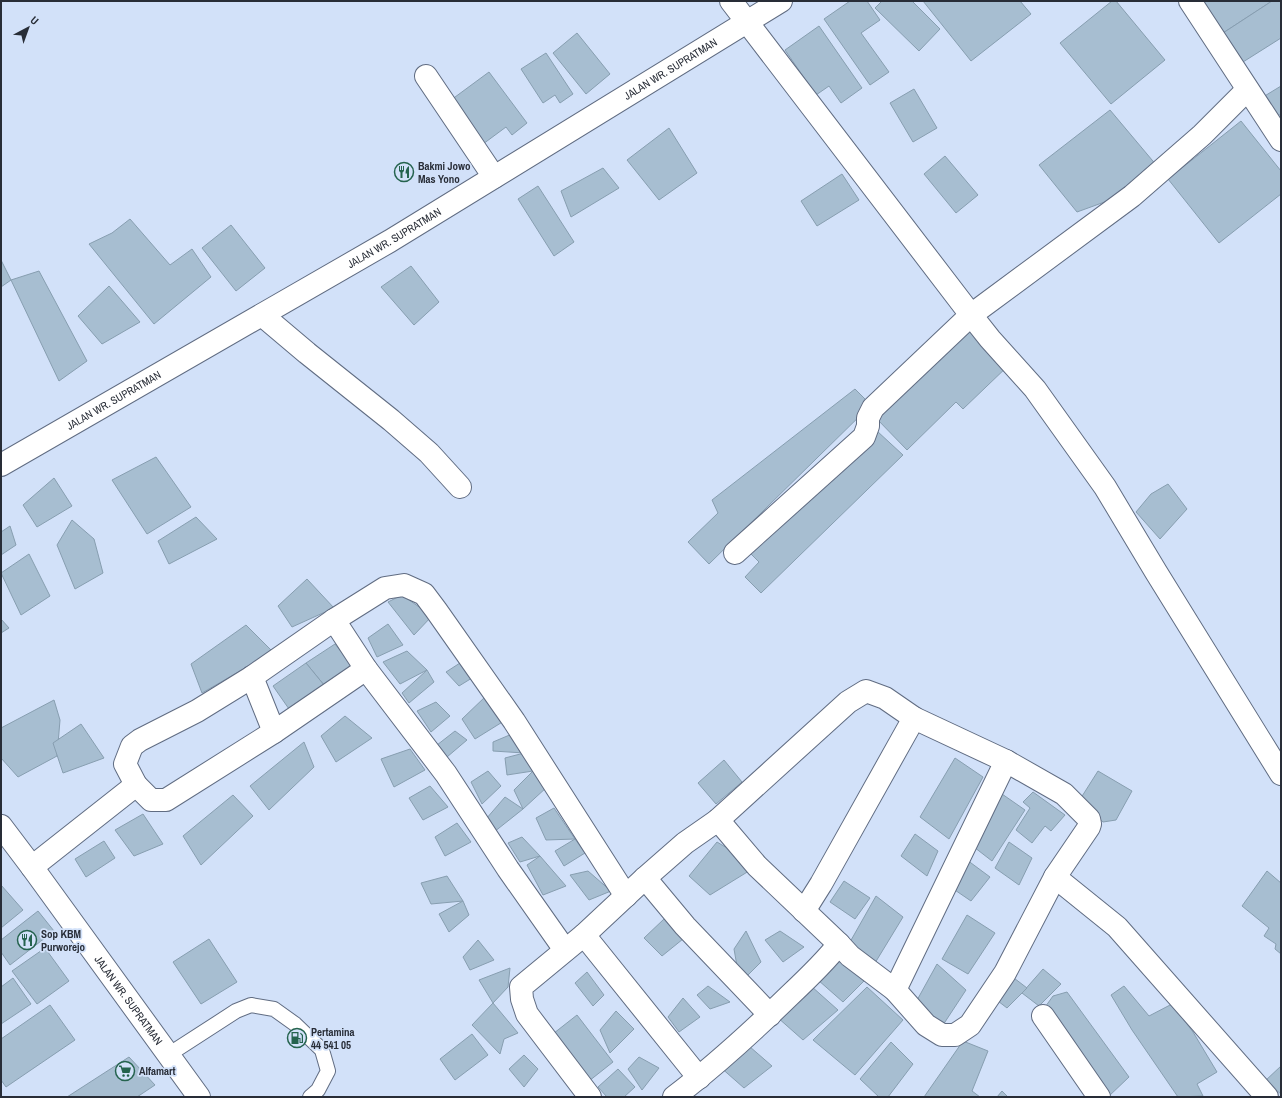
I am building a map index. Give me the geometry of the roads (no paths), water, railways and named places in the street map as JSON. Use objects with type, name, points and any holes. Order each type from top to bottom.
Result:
[{"type":"street","points":[[731,1],[971,315],[990,339],[1036,389],[1105,487],[1163,585],[1281,774]]},
{"type":"street","name":"JALAN WR. SUPRATMAN","points":[[1,466],[390,241],[781,1]]},
{"type":"street","points":[[1190,1],[1281,140]]},
{"type":"street","points":[[426,76],[494,177]]},
{"type":"street","points":[[735,553],[864,438],[868,426],[868,418],[873,408],[971,315],[1132,196],[1202,135],[1247,90]]},
{"type":"street","points":[[262,315],[413,439],[429,453],[460,487]]},
{"type":"street","points":[[366,669],[274,732],[166,800],[151,800],[136,785],[125,764],[132,746],[140,740],[197,710],[252,677],[334,620],[385,588],[404,585],[424,594],[436,610],[514,721],[626,896]]},
{"type":"street","points":[[334,620],[366,669],[446,774],[508,870],[565,950]]},
{"type":"street","points":[[252,677],[274,732]]},
{"type":"street","points":[[590,1097],[527,1014],[522,999],[522,987],[584,935],[685,843],[718,820],[848,702],[866,691],[885,698],[914,718],[1006,761],[1064,794],[1089,819],[1089,827],[1055,877],[1004,973],[970,1026],[955,1035],[942,1035],[926,1025],[895,990],[850,956],[757,866],[718,820]]},
{"type":"street","points":[[804,911],[821,884],[914,718]]},
{"type":"street","points":[[895,990],[1006,761]]},
{"type":"street","points":[[32,867],[136,785]]},
{"type":"street","name":"JALAN WR. SUPRATMAN","points":[[1,826],[199,1097]]},
{"type":"street","points":[[1055,877],[1117,927],[1267,1097]]},
{"type":"street","points":[[645,878],[685,926],[770,1015]]},
{"type":"street","points":[[584,935],[699,1078]]},
{"type":"street","points":[[674,1097],[699,1078],[770,1015],[828,958],[839,944]]},
{"type":"street","points":[[1043,1016],[1099,1097]]},
{"type":"lane","points":[[168,1055],[236,1011],[251,1005],[274,1009],[295,1024],[322,1050],[328,1072],[318,1090],[310,1097]]},
{"type":"place","name":"Bakmi Jowo Mas Yono","points":[[404,172]]},
{"type":"place","name":"Sop KBM Purworejo","points":[[27,940]]},
{"type":"place","name":"Pertamina 44 541 05","points":[[297,1038]]},
{"type":"place","name":"Alfamart","points":[[125,1071]]}]
